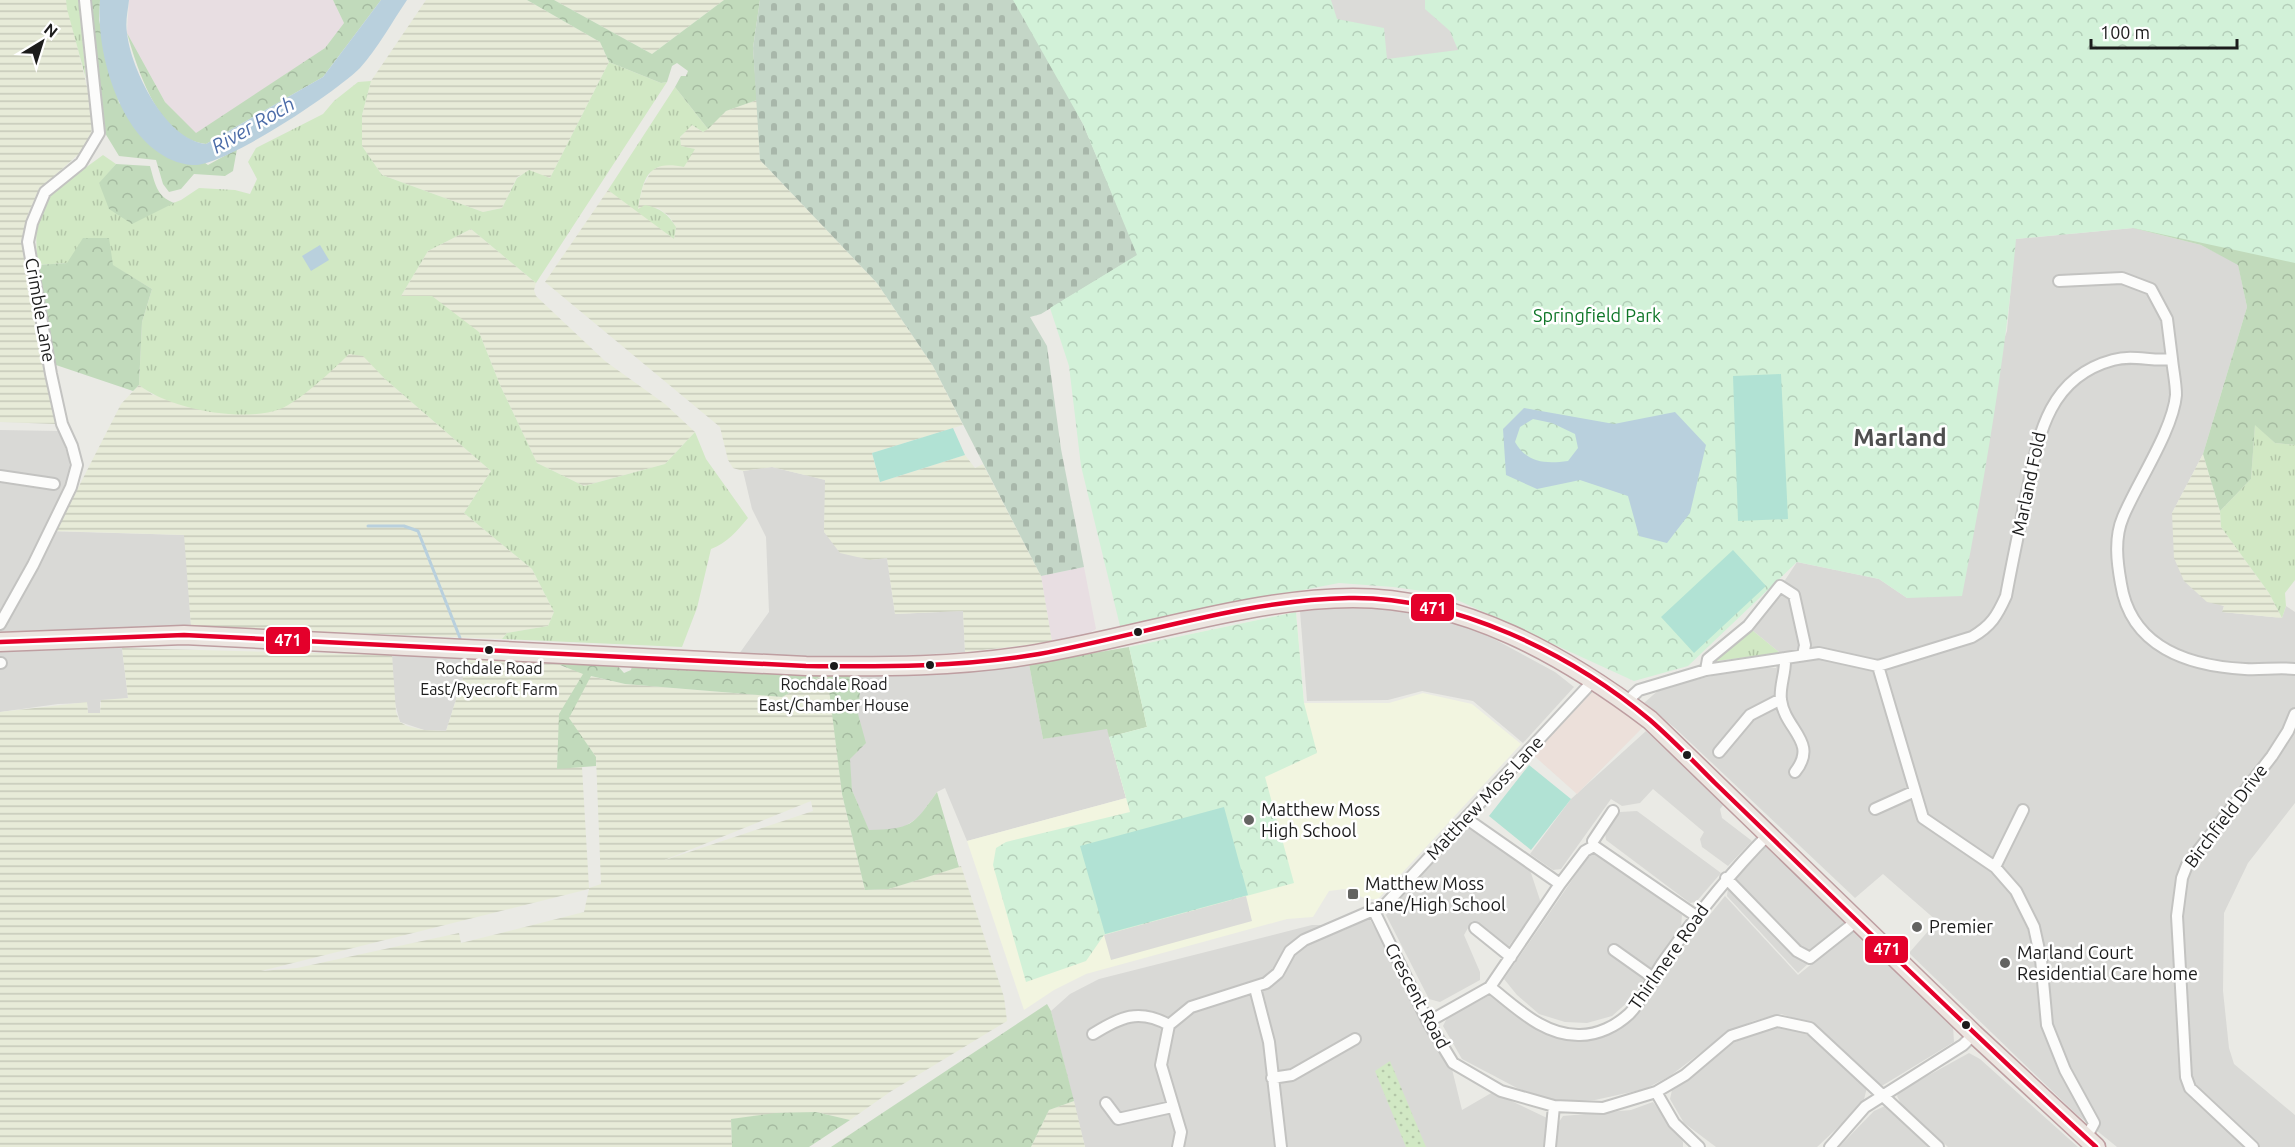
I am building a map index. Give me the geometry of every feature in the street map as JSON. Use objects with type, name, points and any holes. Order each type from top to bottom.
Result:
[{"type":"highway","points":[[0,642],[184,635],[806,666],[898,667],[1033,655],[1299,602],[1352,598],[1392,600],[1438,608],[1501,629],[1549,654],[1626,702],[1658,728],[1974,1034],[2091,1143]]},
{"type":"street","name":"Crimble Lane","points":[[0,624],[33,565],[71,487],[77,465],[72,446],[62,424],[53,384],[28,242],[32,223],[45,192],[81,163],[99,133],[85,0]]},
{"type":"street","points":[[2059,281],[2122,278],[2151,290],[2167,319],[2176,393],[2174,406],[2118,532],[2118,570],[2127,608],[2145,636],[2167,650],[2230,668],[2295,669]]},
{"type":"street","name":"Marland Fold","points":[[1626,702],[1639,690],[1706,670],[1819,653],[1878,666],[1972,637],[1995,621],[2006,596],[2042,425],[2069,384],[2079,374],[2111,360],[2136,356],[2172,359]]},
{"type":"street","points":[[0,476],[54,484]]},
{"type":"street","points":[[1706,670],[1708,659],[1748,626],[1780,586],[1794,596],[1805,645],[1803,655]]},
{"type":"street","points":[[1785,658],[1781,699],[1789,724],[1802,740],[1805,751],[1801,768]]},
{"type":"street","points":[[1878,666],[1923,818],[1995,867],[2016,891],[2034,927],[2041,958],[2047,1025],[2065,1070],[2094,1123],[2091,1143]]},
{"type":"street","name":"Matthew Moss Lane","points":[[1256,988],[1278,973],[1290,951],[1304,940],[1385,905],[1593,681]]},
{"type":"street","points":[[1719,752],[1750,715],[1781,699]]},
{"type":"street","name":"Birchfield Drive","points":[[2253,1147],[2190,1088],[2186,1077],[2178,898],[2187,865],[2272,756],[2288,731],[2295,714]]},
{"type":"street","points":[[1875,809],[1915,791]]},
{"type":"street","points":[[1995,867],[2023,810]]},
{"type":"street","points":[[1594,846],[1593,841],[1613,811]]},
{"type":"street","points":[[1467,819],[1560,885]]},
{"type":"street","name":"Thirlmere Road","points":[[1490,987],[1543,1028],[1579,1035],[1605,1030],[1630,1013],[1652,976],[1696,916],[1726,878],[1768,835]]},
{"type":"street","points":[[1428,1022],[1490,987],[1585,851],[1594,846],[1602,849],[1696,916]]},
{"type":"street","points":[[1726,878],[1797,951],[1810,958],[1858,920]]},
{"type":"street","name":"Crescent Road","points":[[1373,909],[1428,1022],[1453,1063],[1502,1091],[1554,1106],[1603,1108],[1656,1092],[1684,1075],[1731,1035],[1777,1021],[1810,1028],[1938,1147]]},
{"type":"street","points":[[1475,928],[1511,957]]},
{"type":"street","points":[[1614,950],[1652,976]]},
{"type":"street","points":[[1178,1147],[1181,1132],[1161,1065],[1169,1025],[1191,1007],[1256,988],[1269,1042],[1281,1147]]},
{"type":"street","points":[[1093,1034],[1110,1023],[1139,1014],[1155,1017],[1169,1025]]},
{"type":"street","points":[[1830,1147],[1865,1107],[1963,1045],[1974,1034]]},
{"type":"street","points":[[1272,1078],[1292,1075],[1355,1039]]},
{"type":"street","points":[[1656,1092],[1674,1124],[1699,1147]]},
{"type":"street","points":[[1106,1103],[1118,1119],[1172,1107]]},
{"type":"street","points":[[1550,1147],[1554,1106]]},
{"type":"shaded area","points":[[0,0],[66,0],[94,116],[91,134],[83,150],[39,190],[28,214],[23,243],[57,424],[0,422]]},
{"type":"shaded area","points":[[129,0],[333,0],[344,23],[325,48],[196,134],[165,102],[127,33]]},
{"type":"shaded area","points":[[426,0],[527,0],[600,42],[609,62],[550,178],[529,171],[517,177],[502,208],[483,212],[382,175],[362,146],[362,115],[371,81]]},
{"type":"shaded area","points":[[554,0],[724,0],[652,54]]},
{"type":"shaded area","points":[[1331,0],[1425,0],[1425,9],[1450,31],[1458,50],[1387,59],[1384,28],[1337,19]]},
{"type":"shaded area","points":[[757,100],[760,160],[877,283],[933,366],[963,425],[872,453],[880,482],[965,455],[975,468],[983,464],[1041,576],[1052,642],[965,652],[963,611],[895,614],[887,558],[870,560],[840,553],[824,532],[825,480],[772,467],[743,471],[733,468],[728,460],[720,427],[545,282],[608,190],[637,210],[643,186],[652,170],[667,163],[684,167],[694,149],[681,146],[680,138],[687,128],[692,125],[703,132],[726,111]],"holes":[[[658,208],[669,216],[676,227],[674,239],[638,211]]]},
{"type":"shaded area","points":[[2133,228],[2201,245],[2238,264],[2247,307],[2203,454],[2172,513],[2210,601],[2224,606],[2222,612],[2282,618],[2286,606],[2295,612],[2295,803],[2248,863],[2224,913],[2223,991],[2229,1048],[2234,1064],[2295,1115],[2295,1147],[2117,1147],[2075,1113],[1909,953],[1937,921],[1883,874],[1855,898],[1675,728],[1644,703],[1661,688],[1755,666],[1776,668],[1780,653],[1752,630],[1797,562],[1879,579],[1907,598],[2007,331],[2015,239]]},
{"type":"shaded area","points":[[471,229],[536,283],[534,290],[536,296],[605,361],[665,404],[695,432],[665,464],[584,486],[537,463],[500,385],[479,332],[401,296],[428,251]]},
{"type":"shaded area","points":[[349,354],[363,355],[385,379],[491,471],[464,513],[532,569],[554,612],[548,626],[507,633],[502,639],[191,626],[184,535],[56,531],[121,404],[139,385],[153,395],[282,408]]},
{"type":"shaded area","points":[[0,430],[59,431],[69,458],[71,484],[45,531],[185,535],[191,626],[0,633]]},
{"type":"shaded area","points":[[2203,454],[2220,511],[2221,527],[2269,593],[2282,618],[2222,612],[2224,606],[2207,602],[2184,581],[2174,558],[2172,513]]},
{"type":"shaded area","points":[[772,467],[826,480],[824,532],[870,560],[887,558],[895,614],[963,611],[965,652],[869,658],[739,654],[769,612],[766,537],[752,509],[743,471]]},
{"type":"shaded area","points":[[1084,567],[1096,629],[1084,636],[1052,642],[1041,576]]},
{"type":"shaded area","points":[[1382,605],[1470,626],[1555,672],[1574,687],[1523,743],[1473,701],[1422,691],[1388,700],[1307,701],[1300,611]]},
{"type":"shaded area","name":"Matthew Moss High School","points":[[1296,612],[1304,703],[1389,703],[1423,693],[1472,704],[1521,744],[1378,899],[1366,899],[1345,889],[1329,891],[1313,917],[1287,919],[1086,974],[1054,990],[1024,1010],[967,841],[1126,798],[1109,737],[1146,727],[1129,647]]},
{"type":"shaded area","points":[[122,648],[128,698],[100,702],[100,713],[88,713],[87,703],[58,704],[0,712],[0,652]]},
{"type":"shaded area","points":[[122,648],[392,655],[396,712],[400,722],[424,730],[446,731],[469,659],[561,662],[560,666],[584,673],[560,714],[557,768],[582,767],[589,888],[601,884],[596,757],[568,718],[590,676],[625,684],[782,697],[828,673],[842,794],[865,890],[889,889],[961,866],[1004,997],[1007,1021],[890,1092],[850,1120],[816,1112],[731,1119],[732,1147],[0,1147],[0,712],[87,702],[88,713],[100,713],[101,700],[128,698]],"holes":[[[811,801],[813,811],[662,861]],[[589,889],[584,912],[461,943],[459,933],[297,968],[261,971]]]},
{"type":"shaded area","points":[[392,655],[469,659],[446,731],[424,730],[400,722],[393,696]]},
{"type":"shaded area","points":[[1029,664],[1043,739],[1107,728],[1126,798],[967,841],[945,788],[937,792],[919,817],[899,830],[869,831],[852,790],[839,674]]},
{"type":"shaded area","points":[[1592,692],[1645,725],[1577,794],[1531,753]]},
{"type":"shaded area","points":[[1646,731],[1724,804],[1720,809],[1722,818],[1752,841],[1728,866],[1702,847],[1700,839],[1704,832],[1653,789],[1640,803],[1622,806],[1611,799],[1561,869],[1553,870],[1530,854],[1571,799]]},
{"type":"shaded area","points":[[1637,811],[1721,873],[1696,902],[1690,903],[1606,840],[1605,833],[1620,812]]},
{"type":"shaded area","points":[[1469,829],[1530,870],[1541,903],[1508,947],[1472,921],[1464,935],[1480,972],[1480,980],[1440,1002],[1429,999],[1386,915],[1392,905],[1456,835]]},
{"type":"shaded area","points":[[1770,843],[1854,922],[1798,973],[1727,896],[1728,887]]},
{"type":"shaded area","points":[[1592,851],[1682,915],[1681,927],[1629,1001],[1612,1016],[1587,1023],[1565,1022],[1539,1014],[1517,995],[1504,979]]},
{"type":"shaded area","points":[[1246,896],[1252,921],[1111,960],[1104,935]]},
{"type":"shaded area","points":[[1725,896],[1798,975],[1855,929],[1953,1026],[1954,1042],[1880,1087],[1813,1024],[1781,1014],[1753,1021],[1724,1035],[1670,1076],[1645,1089],[1595,1100],[1552,1101],[1517,1088],[1462,1059],[1443,1026],[1447,1018],[1490,995],[1526,1020],[1573,1039],[1619,1027]]},
{"type":"shaded area","points":[[1369,918],[1451,1065],[1462,1110],[1493,1092],[1547,1118],[1545,1147],[1085,1147],[1051,1011],[1070,994],[1099,979],[1312,925],[1324,925],[1342,931]]},
{"type":"shaded area","points":[[1773,1027],[1810,1034],[1867,1087],[1863,1104],[1817,1147],[1716,1147],[1684,1123],[1670,1099],[1672,1090],[1690,1079],[1727,1045]]},
{"type":"shaded area","points":[[1969,1053],[1980,1059],[2078,1147],[1948,1147],[1901,1104],[1897,1096],[1900,1091]]},
{"type":"shaded area","points":[[1074,1101],[1085,1147],[1031,1147],[1049,1110]]},
{"type":"shaded area","points":[[1653,1102],[1683,1142],[1683,1147],[1556,1147],[1557,1125],[1563,1116],[1631,1110]]},
{"type":"shaded area","points":[[1885,1106],[1928,1147],[1839,1147],[1874,1111]]},
{"type":"green space","points":[[66,0],[79,0],[86,79],[67,9]]},
{"type":"green space","points":[[90,0],[100,0],[99,20],[119,103],[208,165],[237,149],[233,171],[225,176],[194,174],[181,189],[169,192],[163,184],[156,160],[119,156],[105,133]]},
{"type":"green space","points":[[333,0],[381,0],[323,77],[206,144],[190,139],[175,130],[163,117],[144,84],[127,33],[165,102],[196,133],[325,48],[344,23]]},
{"type":"green space","points":[[527,0],[554,0],[652,54],[724,0],[760,0],[753,48],[757,100],[726,111],[708,129],[675,87],[681,76],[686,76],[688,71],[677,63],[672,66],[667,82],[661,83],[609,62],[600,42]]},
{"type":"green space","points":[[760,0],[1020,0],[1083,124],[1138,255],[1041,314],[1030,317],[1047,346],[1061,449],[1084,567],[1041,576],[933,366],[877,283],[760,160],[753,48]]},
{"type":"green space","name":"Springfield Park","points":[[1013,0],[2295,0],[2295,263],[2133,228],[2016,239],[1994,418],[1962,596],[1907,598],[1879,579],[1797,562],[1688,666],[1634,681],[1444,594],[1393,587],[1339,583],[1120,626],[1081,466],[1069,366],[1050,308],[1137,255],[1083,124]]},
{"type":"green space","points":[[609,62],[661,83],[667,82],[536,283],[471,229],[428,251],[401,296],[432,296],[479,332],[500,385],[537,463],[584,486],[665,464],[695,432],[706,459],[748,518],[727,540],[711,549],[697,608],[682,647],[502,639],[507,633],[548,626],[554,612],[532,569],[464,513],[491,471],[385,379],[363,356],[349,354],[306,392],[280,409],[247,415],[187,407],[168,401],[139,385],[142,322],[152,289],[112,265],[108,238],[67,263],[37,265],[36,227],[52,192],[103,155],[116,164],[99,184],[160,208],[181,200],[199,188],[235,190],[250,194],[257,179],[248,162],[256,148],[323,114],[334,101],[358,82],[371,81],[362,115],[362,146],[382,175],[483,212],[502,208],[517,178],[529,170],[550,178]]},
{"type":"green space","points":[[675,87],[708,129],[703,132],[692,125],[680,137],[681,146],[695,149],[684,167],[662,166],[649,173],[642,188],[638,209],[645,205],[667,215],[676,227],[674,239],[608,190]]},
{"type":"green space","points":[[116,164],[150,166],[160,193],[174,203],[132,224],[109,209],[99,183]]},
{"type":"green space","points":[[2295,200],[2295,445],[2275,443],[2255,425],[2251,479],[2220,511],[2203,454],[2247,307],[2238,265],[2201,245],[2133,228]]},
{"type":"green space","points":[[83,238],[109,238],[113,265],[152,289],[142,322],[139,385],[133,391],[53,364],[37,265],[67,263]]},
{"type":"green space","points":[[1781,374],[1788,519],[1738,521],[1733,376]]},
{"type":"green space","points":[[2255,424],[2275,443],[2295,445],[2295,580],[2285,593],[2286,606],[2282,618],[2269,593],[2221,527],[2220,511],[2251,479]]},
{"type":"green space","points":[[953,428],[965,455],[880,482],[872,453]]},
{"type":"green space","points":[[1733,550],[1766,586],[1694,653],[1661,617]]},
{"type":"green space","points":[[1296,612],[1304,703],[1317,753],[1265,777],[1294,883],[1104,935],[1086,961],[1026,982],[993,865],[996,848],[1006,842],[1130,812],[1109,737],[1147,727],[1129,647]]},
{"type":"green space","points":[[1752,630],[1780,653],[1716,661],[1716,657]]},
{"type":"green space","points":[[1129,647],[1147,727],[1109,737],[1107,729],[1043,739],[1029,664]]},
{"type":"green space","points":[[561,662],[616,664],[624,673],[631,670],[632,666],[828,673],[858,675],[860,691],[858,714],[866,743],[850,759],[852,790],[869,830],[903,827],[916,819],[937,792],[959,867],[889,889],[865,890],[842,794],[827,673],[782,697],[625,684],[591,676],[569,718],[596,757],[596,766],[557,769],[559,714],[583,674],[560,665]]},
{"type":"green space","points":[[1529,765],[1571,799],[1531,850],[1489,816]]},
{"type":"green space","points":[[1224,807],[1248,895],[1105,934],[1080,846]]},
{"type":"green space","points":[[1047,1004],[1051,1011],[1074,1101],[1049,1110],[1031,1147],[831,1147]]},
{"type":"green space","points":[[1390,1061],[1426,1147],[1406,1147],[1375,1071]]},
{"type":"green space","points":[[816,1112],[850,1120],[809,1147],[732,1147],[731,1119],[776,1113]]},
{"type":"water","name":"River Roch","points":[[100,0],[129,0],[127,33],[135,65],[143,83],[164,117],[177,130],[191,140],[206,144],[323,77],[381,0],[407,0],[360,68],[328,94],[252,142],[207,163],[192,165],[172,160],[154,150],[128,119],[115,92],[105,61],[100,30]]},
{"type":"water","points":[[320,245],[329,260],[311,271],[302,256]]},
{"type":"water","points":[[1524,408],[1614,424],[1675,412],[1706,445],[1690,513],[1667,543],[1639,536],[1628,496],[1580,480],[1537,489],[1506,475],[1503,429]],"holes":[[[1533,419],[1552,423],[1575,434],[1578,448],[1568,461],[1544,462],[1531,458],[1515,442],[1520,427]]]},
{"type":"waterway","points":[[368,526],[404,526],[418,531],[460,638]]},
{"type":"transit line","name":"471","points":[[0,642],[184,635],[806,666],[894,666],[981,662],[1039,654],[1231,612],[1309,600],[1349,598],[1389,600],[1429,607],[1470,618],[1548,652],[1585,673],[1650,720],[1938,999],[2096,1147]]},
{"type":"place","name":"Rochdale Road East/Ryecroft Farm","points":[[489,650]]},
{"type":"place","name":"Rochdale Road East/Chamber House","points":[[834,666]]},
{"type":"place","name":"Matthew Moss High School","points":[[1249,820]]},
{"type":"place","name":"Matthew Moss Lane/High School","points":[[1353,894]]},
{"type":"place","name":"Premier","points":[[1917,927]]},
{"type":"place","name":"Marland Court Residential Care home","points":[[2005,963]]},
{"type":"district","name":"Marland","points":[[1900,438]]}]
